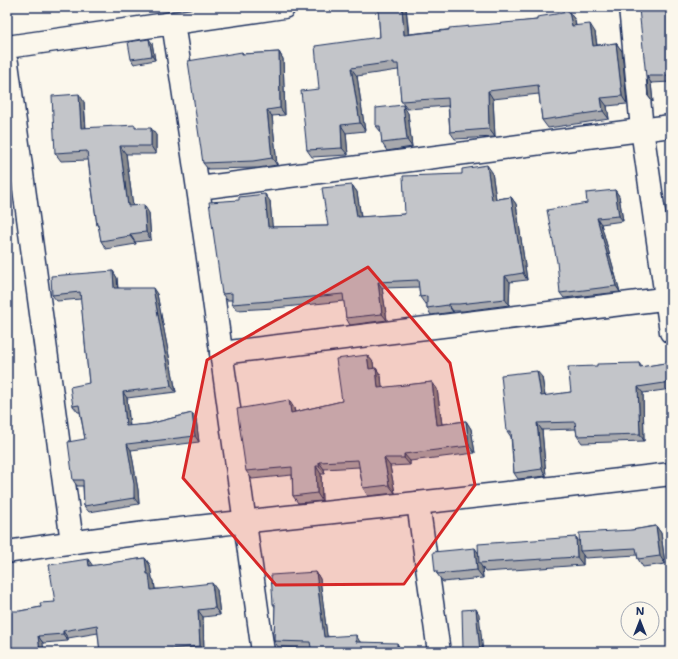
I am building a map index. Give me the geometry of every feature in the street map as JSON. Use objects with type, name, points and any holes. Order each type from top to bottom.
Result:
[{"type":"street","points":[[7,47],[283,7]]},
{"type":"street","points":[[630,7],[642,129],[654,215],[669,298],[671,332]]},
{"type":"street","points":[[173,23],[199,188],[263,652]]},
{"type":"street","points":[[7,63],[72,542]]},
{"type":"street","points":[[199,188],[671,126]]},
{"type":"street","points":[[221,353],[669,298]]},
{"type":"street","points":[[7,552],[72,542],[246,521],[671,474]]},
{"type":"street","points":[[418,503],[439,652]]},
{"type":"highlighted area","points":[[368,267],[450,363],[475,485],[404,584],[276,585],[183,478],[207,360]]},
{"type":"building","points":[[378,7],[402,7],[404,35],[449,30],[449,28],[537,20],[537,17],[569,12],[572,26],[590,24],[593,46],[616,43],[622,96],[601,98],[603,111],[542,120],[538,85],[488,91],[489,129],[450,132],[448,98],[401,101],[398,64],[394,64],[394,62],[351,68],[360,123],[341,125],[342,148],[307,150],[301,91],[319,89],[315,46],[380,37]]},
{"type":"building","points":[[642,7],[671,7],[671,32],[668,33],[671,55],[671,74],[663,76],[647,76],[648,96],[639,9]]},
{"type":"building","points":[[149,39],[152,56],[131,59],[128,42]]},
{"type":"building","points":[[242,52],[242,54],[279,52],[280,108],[267,110],[272,158],[253,161],[203,163],[188,61]]},
{"type":"building","points":[[79,94],[81,128],[135,125],[135,128],[151,128],[151,146],[120,146],[128,206],[144,205],[146,232],[101,241],[97,225],[87,151],[55,153],[52,96]]},
{"type":"building","points":[[403,105],[407,140],[382,143],[380,126],[376,126],[376,108]]},
{"type":"building","points":[[487,165],[492,200],[511,197],[523,273],[505,276],[505,299],[448,304],[427,308],[427,296],[420,297],[418,280],[378,282],[382,314],[346,318],[343,294],[232,304],[232,293],[222,294],[209,202],[239,200],[239,197],[265,194],[268,227],[328,226],[322,188],[352,185],[357,217],[405,214],[403,176],[462,174],[462,169]]},
{"type":"building","points":[[615,190],[619,216],[597,218],[616,286],[560,293],[557,262],[547,210],[587,203],[586,193]]},
{"type":"building","points":[[113,271],[114,288],[153,288],[171,386],[123,392],[126,426],[149,424],[192,413],[195,436],[127,444],[134,484],[134,498],[84,506],[83,480],[73,480],[68,442],[85,439],[79,405],[73,406],[70,387],[89,383],[80,292],[52,295],[51,276]]},
{"type":"building","points":[[367,355],[369,369],[376,368],[378,388],[432,382],[437,425],[466,421],[469,446],[404,454],[404,458],[384,458],[389,485],[363,488],[358,460],[319,462],[319,466],[316,466],[317,493],[293,496],[292,467],[246,471],[237,409],[289,400],[291,413],[342,401],[336,359]]},
{"type":"building","points":[[671,362],[671,382],[638,387],[640,434],[577,436],[575,422],[537,423],[542,469],[514,473],[511,431],[507,431],[501,375],[537,371],[541,396],[571,392],[568,367],[597,366],[597,364],[639,363],[640,367]]},
{"type":"building","points":[[656,526],[660,556],[638,559],[636,548],[580,551],[579,533],[632,530]]},
{"type":"building","points":[[576,537],[577,557],[479,563],[478,544]]},
{"type":"building","points":[[475,548],[477,570],[437,574],[437,571],[435,571],[433,552]]},
{"type":"building","points":[[145,558],[151,590],[212,583],[215,608],[198,610],[200,646],[138,652],[100,652],[97,625],[63,631],[63,634],[38,636],[40,652],[7,652],[7,611],[20,611],[41,607],[40,603],[55,602],[49,565],[88,559],[89,566]]},
{"type":"building","points":[[316,572],[324,637],[356,635],[356,642],[397,643],[397,652],[312,652],[310,642],[274,641],[275,604],[273,604],[271,575]]},
{"type":"building","points":[[476,609],[480,652],[453,652],[453,650],[463,649],[462,610]]}]
